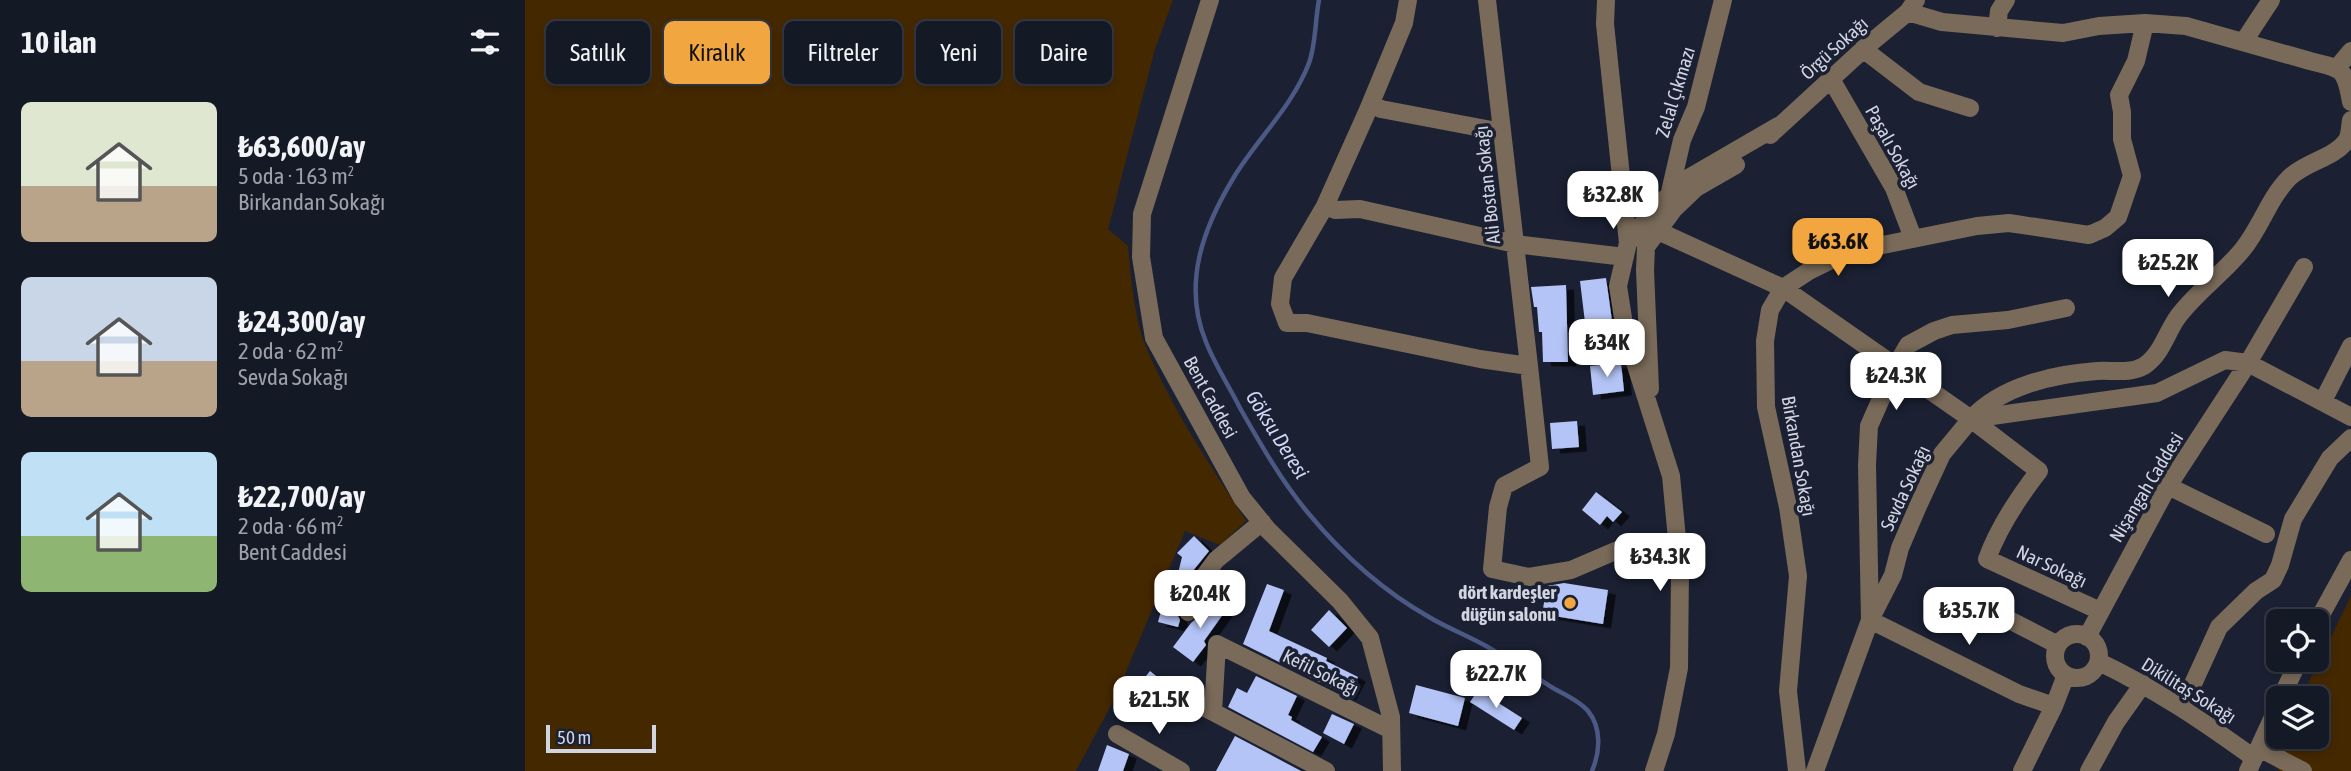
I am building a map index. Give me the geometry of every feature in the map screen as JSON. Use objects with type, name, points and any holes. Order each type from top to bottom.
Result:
[{"type":"street","name":"Bent Caddesi","points":[[1210,0],[1142,214],[1141,257],[1154,338],[1242,498],[1340,601],[1370,638],[1391,717],[1392,771]]},
{"type":"street","points":[[1408,0],[1404,23],[1325,206],[1283,278],[1280,304],[1287,323],[1307,323],[1480,359],[1529,366]]},
{"type":"street","name":"Ali Bostan Sokağı","points":[[1487,0],[1540,467],[1504,486],[1498,507],[1492,569],[1529,576],[1571,570],[1627,546]]},
{"type":"street","points":[[1606,0],[1605,24],[1626,250],[1618,286],[1625,331],[1671,476],[1679,570],[1679,668],[1666,734],[1654,771]]},
{"type":"street","name":"Zelal Çıkmazı","points":[[1669,196],[1682,140],[1696,107],[1723,0]]},
{"type":"street","points":[[1997,28],[2000,11],[2006,0]]},
{"type":"street","points":[[2244,41],[2271,0]]},
{"type":"street","name":"Örgü Sokağı","points":[[1778,126],[1912,6],[1942,22],[2063,33],[2099,26],[2145,23],[2186,26],[2309,61],[2330,64],[2336,69]]},
{"type":"street","points":[[1783,288],[1809,271],[1848,252],[1977,226],[2009,223],[2089,235],[2105,228],[2118,217],[2132,176],[2122,139],[2119,94],[2136,61],[2145,23]]},
{"type":"street","points":[[1863,49],[1919,92],[1969,108]]},
{"type":"street","points":[[2351,51],[2336,69],[2342,72],[2349,88],[2351,102]]},
{"type":"street","name":"Paşalı Sokağı","points":[[1831,79],[1893,188],[1913,238]]},
{"type":"street","points":[[1371,103],[1381,109],[1502,132]]},
{"type":"street","name":"Sevda Sokaḡı","points":[[1815,771],[1870,620],[1893,575],[1900,548],[1942,454],[1982,407],[2013,390],[2061,374],[2131,371],[2144,365],[2158,353],[2189,303],[2242,251],[2258,229],[2266,208],[2290,178],[2313,161],[2336,152],[2348,139],[2351,120]]},
{"type":"street","points":[[1626,250],[1654,209],[1685,180],[1778,126]]},
{"type":"street","points":[[1652,418],[1646,247],[1674,209],[1696,188],[1748,157],[1778,126]]},
{"type":"street","points":[[1325,206],[1335,210],[1360,209],[1515,244],[1626,250]]},
{"type":"street","points":[[1658,231],[1783,288],[1971,419],[2157,393],[2225,360],[2248,363],[2351,417]]},
{"type":"street","name":"Nişangah Caddesi","points":[[2087,637],[2168,486],[2248,363],[2304,267]]},
{"type":"street","name":"Birkandan Sokağı","points":[[1783,288],[1770,310],[1765,341],[1766,407],[1788,507],[1798,576],[1788,691],[1797,771]]},
{"type":"street","points":[[2054,706],[2019,694],[1870,620],[1867,477],[1869,426],[1895,367],[1908,345],[1952,325],[2008,320],[2066,308]]},
{"type":"street","points":[[2323,401],[2351,346]]},
{"type":"street","name":"Nar Sokağı","points":[[1971,419],[2039,471],[2007,517],[1994,539],[1987,559],[2100,611]]},
{"type":"street","points":[[2182,708],[2219,627],[2256,591],[2273,580],[2293,519],[2330,458],[2351,438]]},
{"type":"street","points":[[2168,486],[2266,534]]},
{"type":"street","points":[[1188,612],[1202,579],[1216,560],[1262,522]]},
{"type":"street","points":[[2324,609],[2351,561]]},
{"type":"street","points":[[1976,603],[2058,645]]},
{"type":"street","points":[[2073,634],[2087,637],[2096,644],[2099,662],[2089,675],[2080,678],[2066,675],[2056,661],[2058,645],[2073,634]]},
{"type":"street","name":"Kefil Sokağı","points":[[1213,712],[1217,644],[1391,730]]},
{"type":"street","name":"Dikilitaş Sokağı","points":[[2099,662],[2182,708],[2253,759],[2303,771]]},
{"type":"street","points":[[2022,771],[2066,675]]},
{"type":"street","points":[[2089,771],[2116,722],[2143,684]]},
{"type":"street","points":[[1173,691],[1326,771]]},
{"type":"street","points":[[2253,759],[2266,732]]},
{"type":"street","points":[[1117,734],[1181,771]]},
{"type":"shaded area","points":[[525,0],[1173,0],[1155,49],[1108,229],[1128,246],[1138,321],[1154,366],[1191,434],[1246,521],[1220,545],[1185,531],[1115,698],[1076,771],[525,771]]},
{"type":"shaded area","points":[[2351,596],[2351,771],[2279,771],[2270,761],[2276,749],[2329,749],[2329,686],[2307,686],[2314,672],[2329,672],[2329,641]]},
{"type":"building","points":[[1606,278],[1614,335],[1587,339],[1580,281]]},
{"type":"building","points":[[1566,285],[1568,362],[1543,362],[1542,332],[1539,332],[1537,307],[1534,307],[1531,287]]},
{"type":"building","points":[[1621,363],[1624,391],[1593,395],[1590,366]]},
{"type":"building","points":[[1577,421],[1579,447],[1552,449],[1550,423]]},
{"type":"building","points":[[1596,492],[1622,512],[1613,522],[1607,516],[1600,525],[1582,510]]},
{"type":"building","points":[[1194,536],[1209,551],[1192,572],[1177,608],[1180,620],[1178,627],[1158,622],[1165,596],[1172,598],[1182,557],[1177,553]]},
{"type":"building","points":[[1564,583],[1608,590],[1603,624],[1542,614],[1547,586]]},
{"type":"building","points":[[1267,584],[1284,590],[1269,631],[1327,658],[1326,661],[1358,677],[1348,696],[1243,644]]},
{"type":"building","points":[[1209,597],[1226,610],[1193,662],[1173,647],[1198,617]]},
{"type":"building","points":[[1329,610],[1347,628],[1329,647],[1311,630]]},
{"type":"building","points":[[1150,671],[1165,683],[1163,695],[1146,720],[1128,709]]},
{"type":"building","points":[[1256,676],[1297,696],[1288,715],[1292,717],[1291,720],[1322,737],[1313,752],[1228,707],[1237,688],[1247,693]]},
{"type":"building","points":[[1416,685],[1465,698],[1458,726],[1409,713]]},
{"type":"building","points":[[1478,690],[1522,718],[1514,730],[1470,702]]},
{"type":"building","points":[[1332,714],[1354,724],[1344,744],[1323,733]]},
{"type":"building","points":[[1235,736],[1301,771],[1216,771]]},
{"type":"building","points":[[1107,745],[1129,754],[1123,771],[1098,771]]},
{"type":"waterway","name":"Göksu Deresi","points":[[1319,0],[1313,48],[1302,79],[1234,177],[1205,236],[1199,257],[1196,299],[1206,342],[1272,463],[1322,529],[1364,571],[1412,607],[1495,651],[1585,707],[1598,732],[1597,756],[1592,771]]},
{"type":"place","name":"dört kardeşler düğün salonu","points":[[1570,603]]}]
